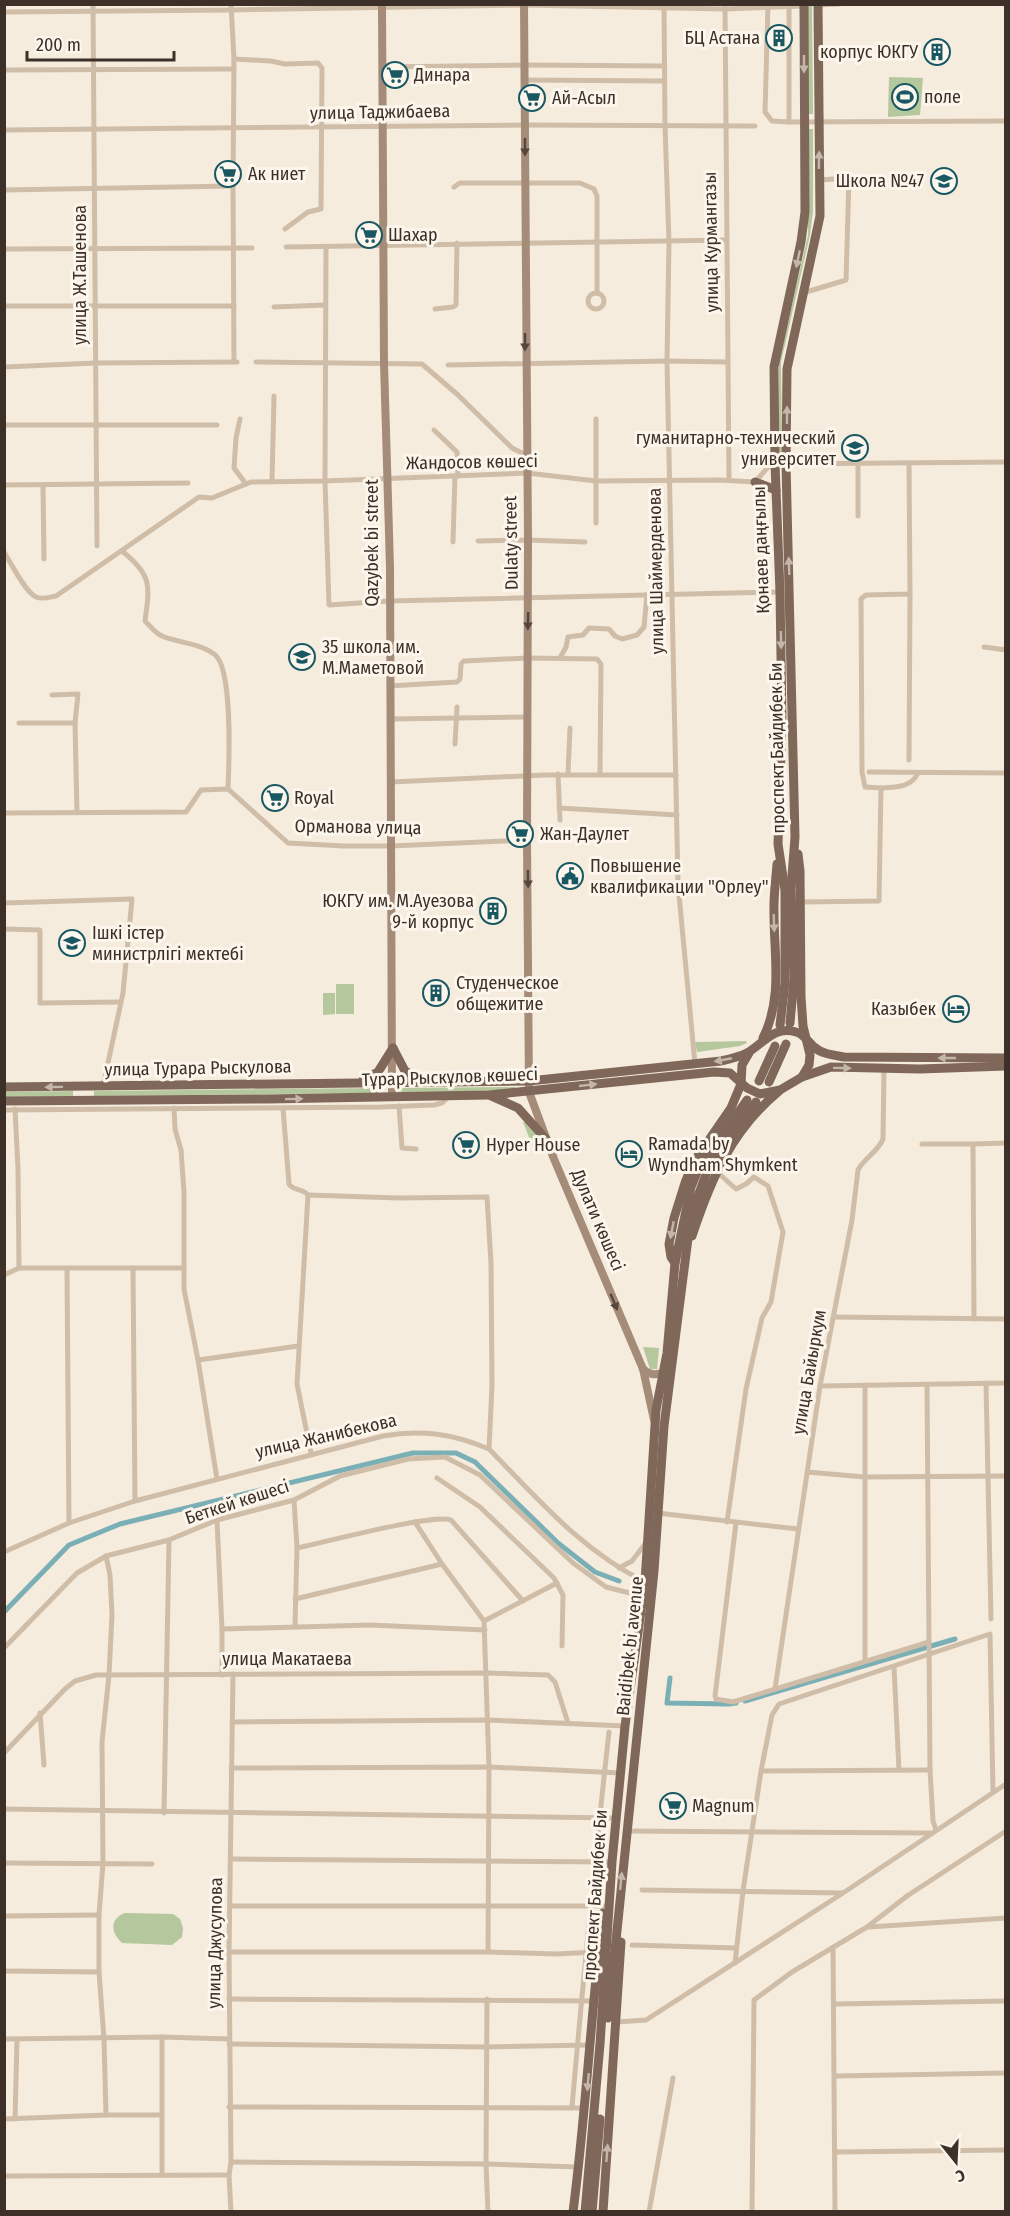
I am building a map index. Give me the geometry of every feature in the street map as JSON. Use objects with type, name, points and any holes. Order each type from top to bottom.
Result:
[{"type":"main road","name":"Qazybek bi street","points":[[382,5],[384,363],[388,479],[391,782],[392,1096]]},
{"type":"main road","name":"Dulaty street","points":[[524,5],[525,362],[529,597],[527,840],[529,1081]]},
{"type":"main road","name":"Қонаев даңғылы","points":[[780,1025],[785,982],[784,890],[778,844],[782,720],[774,367],[806,212],[804,5]]},
{"type":"main road","points":[[786,468],[787,369],[819,216],[818,5]]},
{"type":"main road","name":"проспект Байдибек Би","points":[[786,468],[795,837],[791,889],[794,979],[790,1023]]},
{"type":"main road","points":[[755,482],[776,490]]},
{"type":"main road","points":[[795,837],[800,871],[801,997],[803,1026],[810,1060],[802,1077]]},
{"type":"main road","points":[[675,1263],[671,1257],[669,1244],[674,1218],[693,1163],[731,1108],[741,1084],[742,1065],[772,1022],[776,976],[774,906],[778,844]]},
{"type":"main road","points":[[763,1038],[784,1030],[797,1032],[824,1053],[844,1058],[1005,1058]]},
{"type":"main road","points":[[775,1046],[764,1081],[786,1044]]},
{"type":"main road","points":[[393,1047],[406,1073],[415,1078],[433,1082]]},
{"type":"main road","points":[[345,1083],[374,1076],[393,1047]]},
{"type":"main road","points":[[529,1081],[695,1065],[738,1057],[750,1051]]},
{"type":"main road","points":[[685,1259],[704,1202],[723,1157],[762,1105],[780,1090],[802,1077],[831,1067],[1005,1066]]},
{"type":"main road","name":"Тұрар Рыскұлов көшесі","points":[[4,1101],[84,1100],[267,1104],[392,1096],[489,1095],[714,1071],[730,1073],[741,1084],[760,1094],[780,1090]]},
{"type":"main road","name":"Тұрар Рыскұлов көшесі","points":[[392,1082],[529,1081]]},
{"type":"main road","name":"Дулати көшесі","points":[[529,1081],[529,1092],[546,1139],[643,1369],[655,1426]]},
{"type":"main road","name":"улица Турара Рыскулова","points":[[4,1087],[392,1082]]},
{"type":"main road","points":[[84,1086],[84,1100]]},
{"type":"main road","points":[[489,1095],[518,1108],[546,1139]]},
{"type":"main road","name":"Baidibek bi avenue","points":[[592,2211],[619,1906],[654,1571],[664,1426],[691,1215],[708,1169],[752,1101],[698,1170],[691,1187],[675,1263],[655,1426]]},
{"type":"main road","points":[[643,1369],[648,1374],[663,1373]]},
{"type":"main road","name":"проспект Байдибек Би","points":[[585,2211],[601,2033],[607,1904],[626,1726],[645,1582],[655,1426]]},
{"type":"main road","points":[[573,2211],[586,2108],[598,1952],[607,1904]]},
{"type":"main road","points":[[603,2211],[621,1953],[619,1906]]},
{"type":"street","points":[[818,5],[839,4]]},
{"type":"street","points":[[4,12],[93,8],[382,5],[725,7],[768,5],[789,8],[804,5]]},
{"type":"street","points":[[768,5],[765,112],[772,121],[805,123],[1005,122]]},
{"type":"street","name":"улица Шаймерденова","points":[[664,6],[669,242],[667,361],[678,884],[695,1065]]},
{"type":"street","points":[[4,367],[96,363],[236,362],[233,249],[234,59],[231,7]]},
{"type":"street","name":"улица Курмангазы","points":[[725,7],[729,480]]},
{"type":"street","name":"улица Ж.Ташенова","points":[[93,8],[97,546]]},
{"type":"street","points":[[789,8],[789,122]]},
{"type":"street","points":[[234,59],[285,64],[318,63],[322,68],[321,209],[308,213],[285,229]]},
{"type":"street","points":[[383,67],[665,66]]},
{"type":"street","points":[[4,70],[234,69]]},
{"type":"street","points":[[524,80],[664,81]]},
{"type":"street","name":"улица Таджибаева","points":[[4,130],[95,131],[525,124],[755,126]]},
{"type":"street","points":[[803,293],[846,280],[849,178],[819,180]]},
{"type":"street","points":[[454,187],[460,183],[580,183],[594,189],[597,196],[597,293]]},
{"type":"street","points":[[4,190],[233,186]]},
{"type":"street","points":[[286,248],[458,243],[727,240]]},
{"type":"street","points":[[435,309],[453,307],[456,304],[458,243]]},
{"type":"street","points":[[326,247],[325,482],[329,605],[389,601],[647,594],[732,595],[780,592]]},
{"type":"street","points":[[4,249],[252,248]]},
{"type":"street","points":[[274,306],[325,305]]},
{"type":"street","points":[[4,306],[234,306]]},
{"type":"street","points":[[256,362],[422,364],[512,448],[526,455]]},
{"type":"street","points":[[448,365],[525,362],[727,362]]},
{"type":"street","points":[[272,482],[274,396]]},
{"type":"street","points":[[240,419],[234,468],[246,484]]},
{"type":"street","points":[[596,419],[596,523]]},
{"type":"street","points":[[4,425],[217,425]]},
{"type":"street","points":[[434,430],[457,452],[453,542]]},
{"type":"street","points":[[755,482],[769,466],[775,464],[786,468],[858,463],[1005,462]]},
{"type":"street","points":[[858,463],[858,516]]},
{"type":"street","points":[[909,463],[909,760]]},
{"type":"street","name":"Жандосов көшесі","points":[[4,552],[28,590],[34,596],[44,598],[56,596],[199,497],[212,498],[251,482],[325,482],[527,473],[596,481],[729,480],[755,482]]},
{"type":"street","points":[[4,486],[188,483]]},
{"type":"street","points":[[43,485],[44,559]]},
{"type":"street","points":[[478,542],[528,540],[585,542]]},
{"type":"street","points":[[5,814],[186,813],[201,790],[228,789],[230,731],[223,671],[219,658],[208,650],[160,635],[145,621],[148,582],[141,568],[122,551]]},
{"type":"street","points":[[560,658],[568,637],[583,635],[589,628],[609,629],[615,636],[622,639],[637,635],[644,627],[647,594]]},
{"type":"street","points":[[910,594],[866,595],[861,599],[862,772],[865,787],[881,788],[902,786],[917,775]]},
{"type":"street","points":[[984,647],[1005,650]]},
{"type":"street","points":[[389,686],[456,682],[460,679],[461,664],[464,661],[528,658],[597,659],[601,664],[600,773]]},
{"type":"street","points":[[52,695],[78,694],[75,723],[76,813]]},
{"type":"street","points":[[455,744],[457,707]]},
{"type":"street","points":[[389,719],[456,716],[528,717]]},
{"type":"street","points":[[19,723],[75,723]]},
{"type":"street","points":[[568,774],[570,728]]},
{"type":"street","points":[[869,772],[917,775],[1005,773]]},
{"type":"street","points":[[391,782],[558,774],[676,775]]},
{"type":"street","points":[[558,774],[560,820]]},
{"type":"street","points":[[801,902],[879,901],[881,788]]},
{"type":"street","name":"Орманова улица","points":[[228,789],[288,843],[391,846],[527,840]]},
{"type":"street","points":[[559,808],[676,815]]},
{"type":"street","points":[[4,903],[132,899],[120,1002],[103,1086]]},
{"type":"street","points":[[4,929],[40,930],[40,1003],[120,1002]]},
{"type":"street","name":"улица Байыркум","points":[[775,1689],[820,1386],[852,1220],[858,1170],[879,1147],[882,1139],[884,1068]]},
{"type":"street","points":[[392,1096],[402,1148],[416,1149]]},
{"type":"street","points":[[4,1110],[174,1108],[267,1104],[283,1108],[434,1105],[442,1103],[449,1096]]},
{"type":"street","points":[[174,1108],[175,1129],[181,1150],[186,1228],[184,1289],[217,1479]]},
{"type":"street","points":[[283,1108],[289,1184],[292,1188],[304,1191],[308,1196],[297,1384],[311,1453]]},
{"type":"street","points":[[15,1109],[19,1268]]},
{"type":"street","points":[[922,1144],[1005,1143]]},
{"type":"street","points":[[973,1144],[974,1319]]},
{"type":"street","points":[[716,1171],[736,1189],[754,1177],[768,1186],[783,1232],[771,1302],[762,1318],[746,1389],[727,1522]]},
{"type":"street","points":[[308,1196],[487,1197],[491,1263],[492,1385],[489,1449]]},
{"type":"street","points":[[4,1275],[19,1268],[184,1268]]},
{"type":"street","points":[[133,1268],[135,1501]]},
{"type":"street","points":[[67,1269],[69,1523]]},
{"type":"street","points":[[834,1317],[1005,1319]]},
{"type":"street","points":[[198,1360],[298,1346]]},
{"type":"street","points":[[987,1383],[991,1619]]},
{"type":"street","points":[[820,1386],[1005,1383]]},
{"type":"street","points":[[865,1385],[865,1660]]},
{"type":"street","points":[[927,1385],[930,1770],[934,1832]]},
{"type":"street","name":"улица Жанибекова","points":[[4,1552],[69,1523],[135,1501],[311,1453],[405,1432],[428,1432],[471,1441],[489,1449],[582,1542],[619,1568],[645,1582]]},
{"type":"street","name":"Беткей көшесі","points":[[4,1648],[77,1573],[106,1556],[169,1540],[217,1520],[294,1500],[340,1476],[408,1459],[445,1456],[480,1475],[573,1563],[606,1587],[642,1596]]},
{"type":"street","points":[[807,1472],[865,1477],[1005,1476]]},
{"type":"street","points":[[437,1478],[480,1507],[560,1587],[564,1603],[562,1646]]},
{"type":"street","points":[[294,1500],[297,1548],[295,1626]]},
{"type":"street","points":[[657,1513],[798,1529]]},
{"type":"street","points":[[297,1548],[445,1517],[451,1520],[523,1601]]},
{"type":"street","points":[[217,1520],[222,1675]]},
{"type":"street","points":[[415,1522],[442,1564],[484,1621],[489,1767],[488,1952]]},
{"type":"street","points":[[736,1523],[715,1696],[719,1700],[733,1702],[929,1642]]},
{"type":"street","points":[[164,1813],[169,1540]]},
{"type":"street","points":[[619,1568],[632,1562],[648,1540]]},
{"type":"street","points":[[106,1556],[111,1591],[109,1675],[102,1742],[103,1863],[99,1916],[99,1972],[106,2115]]},
{"type":"street","points":[[295,1599],[442,1564]]},
{"type":"street","points":[[484,1621],[557,1583]]},
{"type":"street","points":[[222,1629],[370,1625],[485,1630]]},
{"type":"street","points":[[735,1963],[761,1771],[772,1715],[779,1704],[990,1634],[993,1792]]},
{"type":"street","points":[[894,1667],[899,1770]]},
{"type":"street","name":"улица Макатаева","points":[[4,1753],[40,1713],[73,1682],[85,1677],[109,1675],[487,1673],[548,1675],[552,1677],[568,1723]]},
{"type":"street","name":"улица Джусупова","points":[[231,2211],[229,1952],[233,1674]]},
{"type":"street","points":[[40,1713],[44,1765]]},
{"type":"street","points":[[232,1722],[488,1720],[626,1726]]},
{"type":"street","points":[[572,2107],[585,1952],[592,1906],[594,1860],[609,1732]]},
{"type":"street","points":[[231,1768],[489,1767],[605,1770],[621,1773]]},
{"type":"street","points":[[761,1771],[930,1770]]},
{"type":"street","points":[[617,2022],[646,2020],[843,1893],[1005,1784]]},
{"type":"street","points":[[4,1809],[616,1818]]},
{"type":"street","points":[[627,1831],[934,1832]]},
{"type":"street","points":[[752,2211],[754,2000],[792,1972],[867,1927],[907,1896],[1005,1831]]},
{"type":"street","points":[[231,1859],[594,1860],[612,1862]]},
{"type":"street","points":[[4,1863],[152,1864]]},
{"type":"street","points":[[642,1890],[843,1893]]},
{"type":"street","points":[[230,1906],[489,1907],[607,1904]]},
{"type":"street","points":[[4,1916],[99,1916]]},
{"type":"street","points":[[867,1927],[1005,1918]]},
{"type":"street","points":[[632,1945],[736,1948]]},
{"type":"street","points":[[833,1947],[835,2211]]},
{"type":"street","points":[[229,1952],[556,1954],[598,1952]]},
{"type":"street","points":[[4,1971],[99,1972]]},
{"type":"street","points":[[229,1999],[593,2001]]},
{"type":"street","points":[[487,1999],[488,2211]]},
{"type":"street","points":[[835,2004],[1005,2001]]},
{"type":"street","points":[[162,2037],[162,2175]]},
{"type":"street","points":[[4,2039],[162,2037],[229,2042],[486,2047],[591,2045]]},
{"type":"street","points":[[15,2119],[17,2040]]},
{"type":"street","points":[[835,2076],[1005,2073]]},
{"type":"street","points":[[649,2211],[673,2078]]},
{"type":"street","points":[[229,2107],[586,2108]]},
{"type":"street","points":[[4,2119],[161,2115]]},
{"type":"street","points":[[836,2152],[1005,2150]]},
{"type":"street","points":[[231,2162],[579,2167]]},
{"type":"street","points":[[4,2176],[229,2175]]},
{"type":"green space","points":[[808,5],[812,5],[813,114],[808,114]]},
{"type":"green space","name":"поле","points":[[889,77],[923,78],[920,115],[888,117]]},
{"type":"green space","points":[[808,129],[813,129],[813,212],[810,235],[781,362],[782,453],[779,453],[779,362],[808,235]]},
{"type":"green space","points":[[336,984],[354,984],[354,1014],[336,1014]]},
{"type":"green space","points":[[323,993],[335,993],[335,1014],[323,1015]]},
{"type":"green space","points":[[746,1041],[747,1043],[740,1046],[697,1052],[695,1042]]},
{"type":"green space","points":[[515,1087],[515,1092],[398,1093],[398,1088]]},
{"type":"green space","points":[[378,1088],[378,1093],[94,1096],[94,1091]]},
{"type":"green space","points":[[73,1091],[73,1096],[5,1097],[4,1092]]},
{"type":"green space","points":[[528,1121],[536,1134],[539,1148],[534,1150],[523,1122]]},
{"type":"green space","points":[[643,1347],[659,1348],[657,1369],[650,1369]]},
{"type":"green space","points":[[125,1913],[173,1914],[180,1919],[183,1928],[182,1937],[172,1945],[122,1943],[113,1926],[116,1919]]},
{"type":"waterway","points":[[4,1612],[69,1545],[120,1524],[413,1453],[456,1453],[475,1462],[558,1543],[595,1572],[619,1581]]},
{"type":"waterway","points":[[745,1701],[955,1639]]},
{"type":"waterway","points":[[670,1678],[667,1703],[736,1703]]},
{"type":"place","name":"БЦ Астана","points":[[779,38]]},
{"type":"place","name":"корпус ЮКГУ","points":[[937,52]]},
{"type":"place","name":"Динара","points":[[395,75]]},
{"type":"place","name":"поле","points":[[905,97]]},
{"type":"place","name":"Ай-Асыл","points":[[532,98]]},
{"type":"place","name":"Ак ниет","points":[[228,174]]},
{"type":"place","name":"Школа №47","points":[[944,181]]},
{"type":"place","name":"Шахар","points":[[369,235]]},
{"type":"place","name":"гуманитарно-технический университет","points":[[855,448]]},
{"type":"place","name":"35 школа им. М.Маметовой","points":[[302,657]]},
{"type":"place","name":"Royal","points":[[275,798]]},
{"type":"place","name":"Жан-Даулет","points":[[520,834]]},
{"type":"place","name":"Повышение квалификации \"Орлеу\"","points":[[570,876]]},
{"type":"place","name":"ЮКГУ им. М.Ауезова 9-й корпус","points":[[493,911]]},
{"type":"place","name":"Ішкі істер министрлігі мектебі","points":[[72,943]]},
{"type":"place","name":"Студенческое общежитие","points":[[436,993]]},
{"type":"place","name":"Казыбек","points":[[956,1009]]},
{"type":"place","name":"Hyper House","points":[[466,1145]]},
{"type":"place","name":"Ramada by Wyndham Shymkent","points":[[629,1154]]},
{"type":"place","name":"Magnum","points":[[673,1806]]}]
